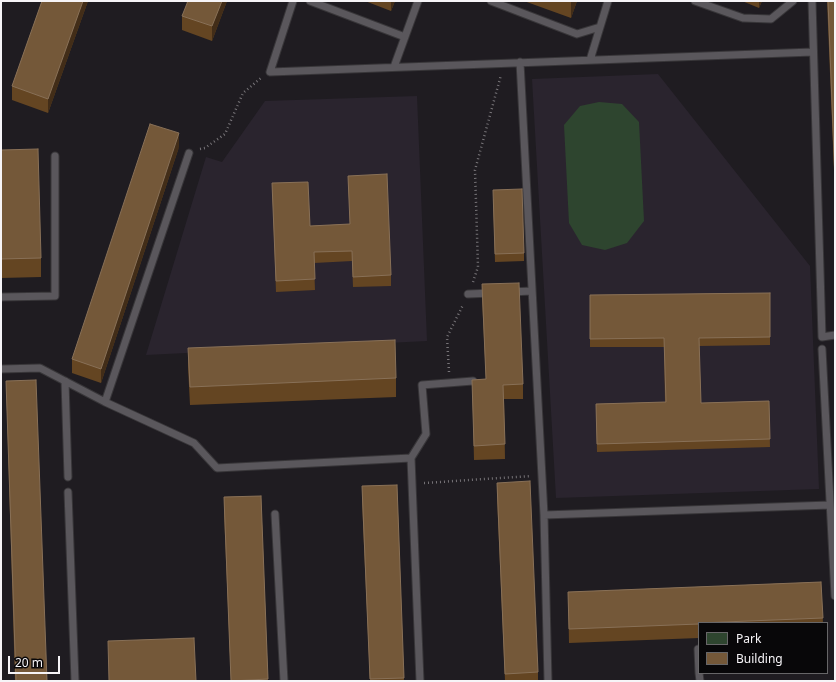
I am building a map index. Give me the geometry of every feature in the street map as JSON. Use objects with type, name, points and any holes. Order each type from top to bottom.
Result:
[{"type":"lane","points":[[293,1],[270,72],[813,52]]},
{"type":"lane","points":[[310,1],[405,37]]},
{"type":"lane","points":[[394,67],[418,1]]},
{"type":"lane","points":[[491,1],[577,34],[600,27]]},
{"type":"lane","points":[[590,60],[608,1]]},
{"type":"lane","points":[[695,1],[743,18],[771,19],[793,1]]},
{"type":"lane","points":[[812,1],[822,337],[835,336]]},
{"type":"lane","points":[[520,62],[544,515],[548,681]]},
{"type":"lane","points":[[105,402],[189,152]]},
{"type":"lane","points":[[1,297],[55,296],[55,156]]},
{"type":"lane","points":[[468,294],[532,291]]},
{"type":"lane","points":[[822,349],[835,596]]},
{"type":"lane","points":[[1,369],[40,368],[105,402],[194,443],[217,468],[411,458]]},
{"type":"lane","points":[[65,381],[68,477]]},
{"type":"lane","points":[[420,681],[411,458],[426,434],[422,385],[473,381]]},
{"type":"lane","points":[[68,492],[76,681]]},
{"type":"lane","points":[[544,515],[830,505]]},
{"type":"lane","points":[[275,514],[284,681]]},
{"type":"path","points":[[449,383],[447,337],[468,294],[478,267],[475,170],[504,63]]},
{"type":"path","points":[[189,152],[205,148],[225,134],[243,93],[270,72]]},
{"type":"path","points":[[412,484],[542,476]]},
{"type":"shaded area","points":[[658,74],[810,266],[819,489],[556,498],[532,79]]},
{"type":"shaded area","points":[[417,96],[427,341],[146,355],[206,157],[222,162],[265,101]]},
{"type":"green space","points":[[599,102],[622,104],[639,122],[644,221],[627,243],[605,250],[582,245],[569,223],[564,125],[580,106]]},
{"type":"building","points":[[42,1],[83,1],[48,99],[12,86]]},
{"type":"building","points":[[188,1],[222,1],[212,26],[182,16]]},
{"type":"building","points":[[828,1],[835,1],[835,180]]},
{"type":"building","points":[[150,124],[179,133],[101,369],[72,359]]},
{"type":"building","points":[[38,149],[41,258],[1,259],[1,150]]},
{"type":"building","points":[[387,174],[391,275],[353,277],[352,251],[314,252],[315,279],[276,281],[272,183],[308,182],[310,226],[350,224],[348,176]]},
{"type":"building","points":[[522,189],[524,253],[495,254],[493,190]]},
{"type":"building","points":[[519,283],[523,384],[503,385],[505,444],[474,446],[472,380],[486,379],[482,284]]},
{"type":"building","points":[[770,293],[770,337],[699,338],[701,403],[769,401],[770,439],[597,444],[596,404],[666,402],[664,338],[590,339],[590,295]]},
{"type":"building","points":[[395,340],[396,378],[190,387],[188,348]]},
{"type":"building","points":[[36,380],[47,681],[16,681],[6,381]]},
{"type":"building","points":[[530,481],[538,672],[505,674],[497,483]]},
{"type":"building","points":[[397,485],[404,678],[370,679],[362,486]]},
{"type":"building","points":[[261,496],[268,679],[231,681],[224,497]]},
{"type":"building","points":[[821,582],[823,618],[698,622],[698,624],[569,629],[568,592]]},
{"type":"building","points":[[194,638],[196,681],[109,681],[108,641]]}]
